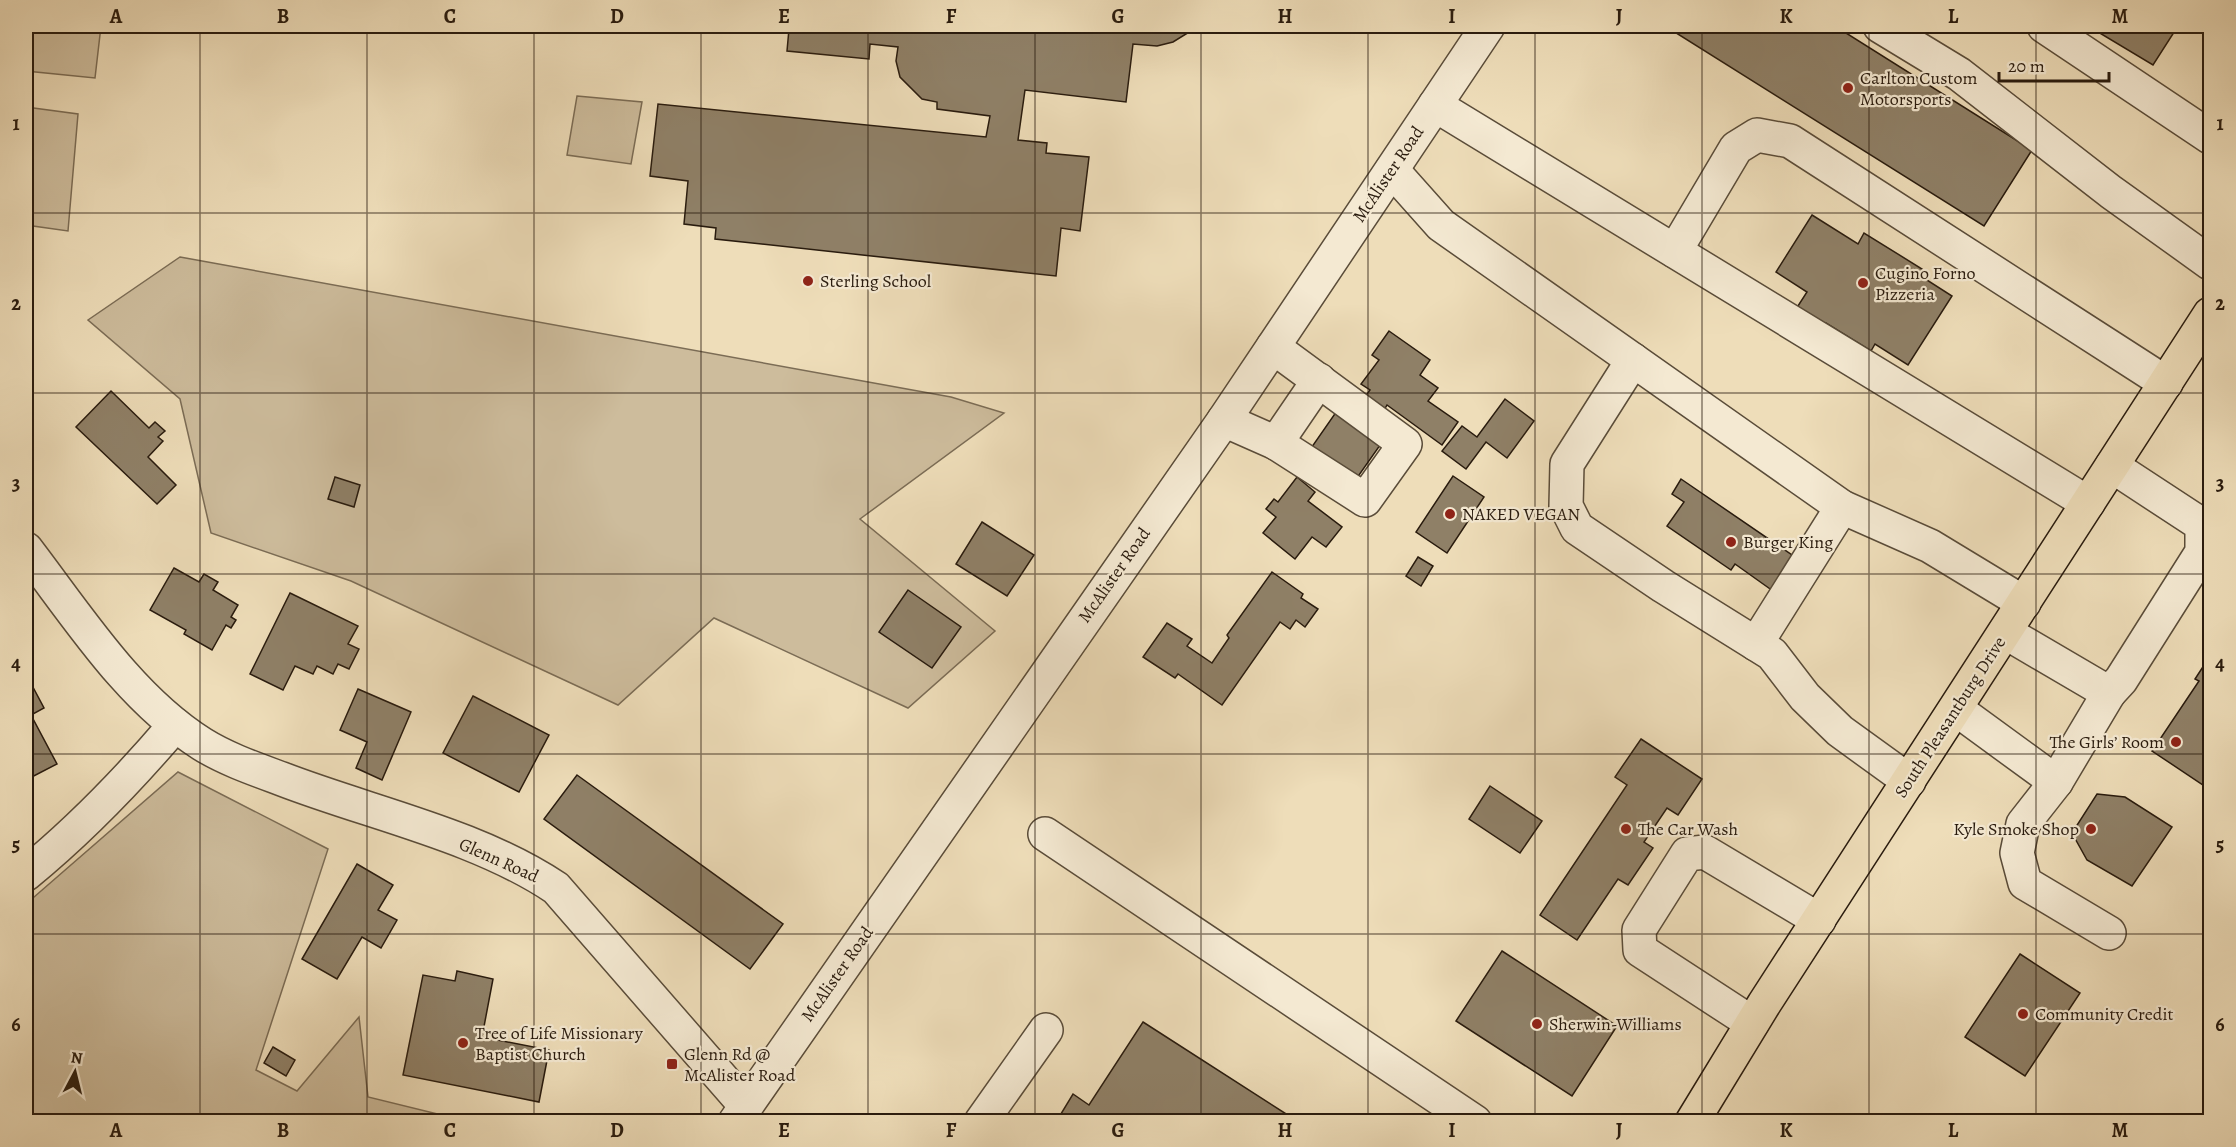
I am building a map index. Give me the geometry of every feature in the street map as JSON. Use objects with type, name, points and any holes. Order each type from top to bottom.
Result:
[{"type":"main road","name":"South Pleasantburg Drive","points":[[1692,1122],[1752,1023],[2211,314]]},
{"type":"street","name":"McAlister Road","points":[[740,1114],[1224,420],[1488,26]]},
{"type":"street","points":[[1880,26],[1959,74],[2111,192],[2211,264]]},
{"type":"street","points":[[2043,26],[2211,137]]},
{"type":"street","points":[[1435,105],[2088,503]]},
{"type":"street","points":[[1675,251],[1736,148],[1757,135],[1790,141],[2166,383]]},
{"type":"street","points":[[1392,170],[1441,225],[1842,507],[1930,546],[2024,603]]},
{"type":"street","points":[[1224,420],[1276,443],[1365,500],[1405,444],[1273,347]]},
{"type":"street","points":[[1633,360],[1567,464],[1566,506],[1577,528],[1772,654],[1805,697],[1840,731],[1909,781]]},
{"type":"street","points":[[1276,443],[1319,380]]},
{"type":"street","points":[[2109,933],[2025,883],[2018,853],[2023,824],[2056,782],[2109,693],[2121,680],[2202,552],[2202,525],[2112,466]]},
{"type":"street","points":[[1756,644],[1842,507]]},
{"type":"street","name":"Glenn Road","points":[[26,549],[118,668],[175,725],[204,745],[250,767],[493,854],[528,870],[556,888],[581,913],[711,1068],[740,1114]]},
{"type":"street","points":[[2005,632],[2109,693]]},
{"type":"street","points":[[1956,709],[2056,782]]},
{"type":"street","points":[[26,874],[67,839],[129,779],[175,725]]},
{"type":"street","points":[[1045,834],[1475,1122]]},
{"type":"street","points":[[1752,1023],[1640,950],[1639,930],[1687,854],[1705,852],[1819,920]]},
{"type":"street","points":[[981,1122],[1046,1030]]},
{"type":"shaded area","points":[[26,26],[101,26],[95,78],[26,71]]},
{"type":"shaded area","points":[[577,96],[642,102],[631,164],[567,155]]},
{"type":"shaded area","points":[[26,107],[78,114],[68,231],[26,225]]},
{"type":"shaded area","points":[[180,257],[951,397],[1004,413],[860,519],[995,631],[908,708],[714,618],[618,705],[351,581],[211,533],[180,399],[88,320]]},
{"type":"shaded area","points":[[178,772],[328,849],[256,1070],[297,1091],[359,1017],[368,1097],[466,1121],[26,1121],[26,904]]},
{"type":"building","points":[[752,26],[1199,26],[1173,42],[1157,46],[1133,44],[1126,102],[1025,90],[1018,140],[1047,143],[1046,153],[1089,157],[1080,231],[1061,228],[1056,276],[715,239],[716,228],[684,224],[688,181],[650,176],[658,104],[986,137],[990,116],[937,109],[937,102],[922,99],[900,77],[896,61],[898,47],[870,44],[869,59],[787,51],[789,29]]},
{"type":"building","name":"Carlton Custom Motorsports","points":[[1665,26],[1835,26],[2032,150],[1984,226]]},
{"type":"building","points":[[2088,26],[2178,26],[2153,65]]},
{"type":"building","name":"Cugino Forno Pizzeria","points":[[1812,215],[1858,244],[1864,233],[1922,269],[1919,275],[1952,296],[1908,365],[1875,344],[1871,351],[1826,323],[1824,327],[1796,309],[1807,292],[1776,272]]},
{"type":"building","points":[[1389,331],[1430,360],[1420,375],[1438,388],[1428,401],[1458,422],[1442,445],[1387,405],[1383,412],[1364,398],[1370,390],[1361,384],[1379,360],[1372,355]]},
{"type":"building","points":[[111,391],[149,428],[155,422],[165,431],[158,437],[163,441],[148,457],[176,485],[157,504],[76,427]]},
{"type":"building","points":[[1505,399],[1534,421],[1507,458],[1486,442],[1466,469],[1442,451],[1462,426],[1477,437]]},
{"type":"building","points":[[1341,405],[1383,441],[1352,485],[1309,451]]},
{"type":"building","name":"NAKED VEGAN","points":[[1453,476],[1484,497],[1447,553],[1416,532]]},
{"type":"building","points":[[335,477],[360,485],[354,507],[328,499]]},
{"type":"building","points":[[1297,477],[1315,492],[1308,501],[1342,527],[1326,547],[1312,537],[1295,559],[1263,533],[1276,517],[1266,509],[1274,499],[1278,502]]},
{"type":"building","name":"Burger King","points":[[1681,479],[1795,557],[1773,591],[1735,564],[1731,570],[1667,526],[1684,502],[1672,494]]},
{"type":"building","points":[[982,522],[1034,555],[1007,596],[956,564]]},
{"type":"building","points":[[1418,557],[1433,566],[1421,586],[1406,576]]},
{"type":"building","points":[[174,568],[199,582],[204,574],[218,582],[213,590],[238,605],[231,617],[236,620],[231,628],[226,625],[212,650],[184,634],[186,630],[150,610]]},
{"type":"building","points":[[1272,572],[1303,594],[1301,598],[1318,609],[1305,627],[1296,620],[1290,629],[1280,622],[1222,705],[1178,674],[1175,678],[1143,657],[1167,623],[1192,639],[1187,646],[1212,663],[1229,638],[1227,635]]},
{"type":"building","points":[[908,590],[961,627],[932,668],[879,632]]},
{"type":"building","points":[[290,593],[358,626],[348,644],[359,649],[349,669],[338,664],[333,674],[317,666],[313,674],[295,666],[283,690],[250,674]]},
{"type":"building","points":[[2210,656],[2209,789],[2152,751],[2199,681],[2195,679]]},
{"type":"building","points":[[26,674],[44,708],[31,715],[57,764],[26,780]]},
{"type":"building","points":[[358,689],[411,712],[382,780],[356,768],[367,742],[340,730]]},
{"type":"building","points":[[473,696],[549,735],[519,792],[443,753]]},
{"type":"building","name":"The Car Wash","points":[[1641,739],[1702,779],[1678,815],[1667,808],[1644,842],[1653,848],[1628,885],[1618,879],[1577,940],[1540,915],[1627,785],[1615,777]]},
{"type":"building","points":[[577,775],[783,924],[750,969],[544,819]]},
{"type":"building","points":[[1490,786],[1542,821],[1520,853],[1469,819]]},
{"type":"building","points":[[2097,794],[2125,797],[2172,827],[2132,886],[2087,860],[2072,833]]},
{"type":"building","points":[[357,864],[393,885],[378,910],[397,920],[381,948],[362,937],[337,979],[302,959]]},
{"type":"building","name":"Sherwin-Williams","points":[[1502,951],[1617,1026],[1572,1096],[1456,1021]]},
{"type":"building","name":"Community Credit","points":[[2020,954],[2080,993],[2025,1076],[1965,1037]]},
{"type":"building","name":"Tree of Life Missionary Baptist Church","points":[[457,971],[493,979],[482,1037],[549,1050],[539,1102],[403,1075],[423,975],[455,981]]},
{"type":"building","points":[[1143,1022],[1291,1117],[1288,1122],[1056,1122],[1073,1094],[1089,1105]]},
{"type":"building","points":[[273,1047],[295,1060],[286,1076],[264,1063]]},
{"type":"place","name":"Carlton Custom Motorsports","points":[[1848,88]]},
{"type":"place","name":"Sterling School","points":[[808,281]]},
{"type":"place","name":"Cugino Forno Pizzeria","points":[[1863,283]]},
{"type":"place","name":"NAKED VEGAN","points":[[1450,514]]},
{"type":"place","name":"Burger King","points":[[1731,542]]},
{"type":"place","name":"The Girls’ Room","points":[[2176,742]]},
{"type":"place","name":"The Car Wash","points":[[1626,829]]},
{"type":"place","name":"Kyle Smoke Shop","points":[[2091,829]]},
{"type":"place","name":"Community Credit","points":[[2023,1014]]},
{"type":"place","name":"Sherwin-Williams","points":[[1537,1024]]},
{"type":"place","name":"Tree of Life Missionary Baptist Church","points":[[463,1043]]},
{"type":"place","name":"Glenn Rd @ McAlister Road","points":[[672,1064]]}]
